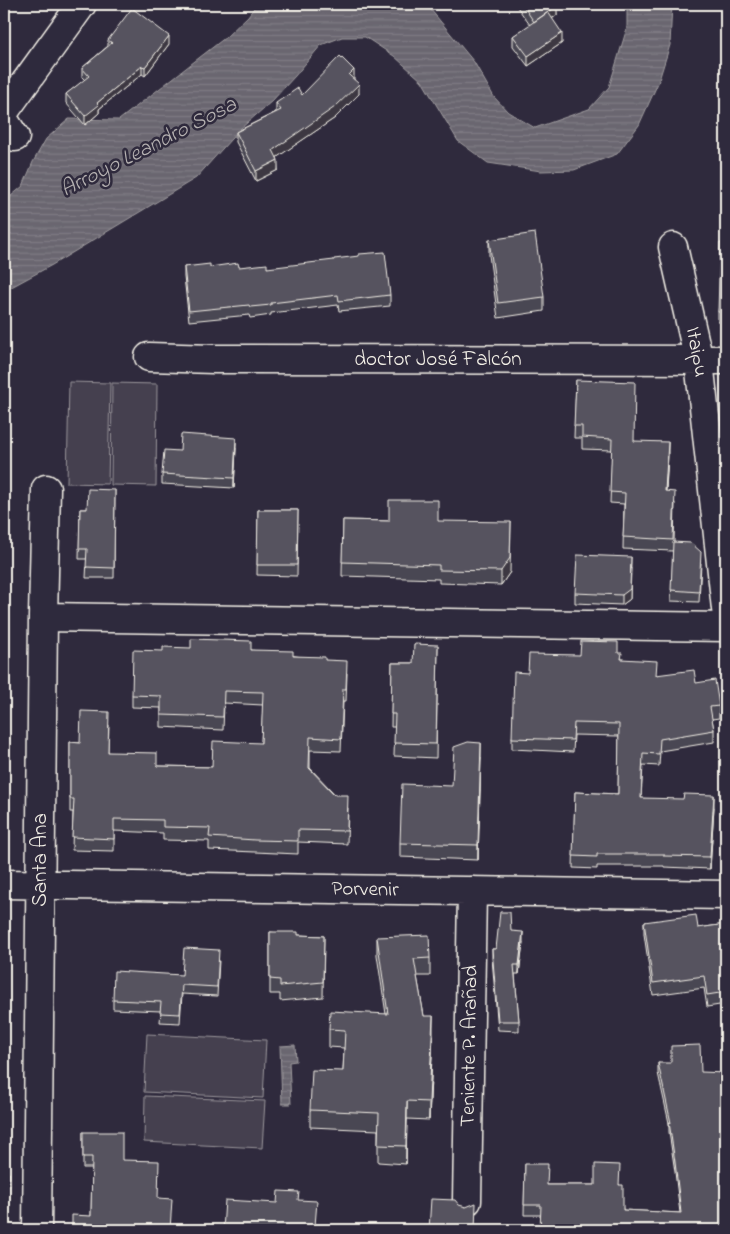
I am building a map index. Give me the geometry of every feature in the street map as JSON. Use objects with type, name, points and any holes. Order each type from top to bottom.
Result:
[{"type":"street","points":[[4,112],[82,4]]},
{"type":"street","name":"Itaipu","points":[[673,246],[699,361],[726,609]]},
{"type":"street","name":"doctor José Falcón","points":[[149,358],[726,360]]},
{"type":"street","name":"Santa Ana","points":[[37,1230],[42,618],[46,489]]},
{"type":"street","points":[[42,618],[726,627]]},
{"type":"street","name":"Porvenir","points":[[4,884],[726,895]]},
{"type":"street","name":"Teniente P. Arañad","points":[[468,1201],[472,891]]},
{"type":"shaded area","points":[[69,382],[110,383],[108,484],[67,483]]},
{"type":"shaded area","points":[[112,383],[157,384],[156,486],[111,485]]},
{"type":"shaded area","points":[[147,1034],[266,1040],[263,1098],[144,1092]]},
{"type":"shaded area","points":[[145,1096],[265,1101],[262,1148],[144,1142]]},
{"type":"water","name":"Arroyo Leandro Sosa","points":[[257,4],[426,4],[474,62],[494,97],[508,112],[535,128],[589,109],[609,87],[627,28],[627,4],[672,4],[670,45],[658,83],[639,125],[617,154],[574,170],[541,171],[488,163],[458,141],[422,81],[394,56],[365,37],[342,37],[321,45],[272,101],[240,129],[196,178],[52,265],[4,291],[4,202],[23,186],[33,162],[46,139],[69,119],[119,120],[226,37],[248,16]]},
{"type":"water","points":[[295,1045],[296,1061],[289,1062],[291,1104],[282,1104],[280,1046]]},
{"type":"building","points":[[522,4],[556,4],[557,6],[534,22]]},
{"type":"building","points":[[132,8],[169,36],[145,67],[142,66],[97,103],[99,105],[85,116],[66,94],[89,76],[82,68],[112,43],[108,40]]},
{"type":"building","points":[[548,12],[562,33],[528,56],[513,36]]},
{"type":"building","points":[[340,56],[354,70],[349,75],[359,84],[335,107],[273,150],[278,160],[256,171],[236,132],[281,110],[276,103],[298,88],[302,95]]},
{"type":"building","points":[[535,233],[544,297],[498,303],[489,240]]},
{"type":"building","points":[[720,243],[726,243],[726,312],[718,312]]},
{"type":"building","points":[[385,252],[390,295],[339,301],[338,295],[271,303],[271,305],[250,307],[249,305],[189,311],[184,267],[210,264],[210,267],[238,263],[239,267],[267,264],[267,268],[334,260],[359,256],[359,254]]},
{"type":"building","points":[[576,380],[635,382],[634,441],[668,442],[665,491],[675,492],[673,540],[623,537],[625,493],[610,492],[612,439],[582,437],[582,426],[574,426]]},
{"type":"building","points":[[181,434],[236,438],[234,478],[162,474],[164,450],[180,451]]},
{"type":"building","points":[[88,489],[115,490],[114,568],[86,567],[87,549],[79,549],[80,509],[87,509]]},
{"type":"building","points":[[389,500],[438,500],[438,521],[511,522],[510,558],[501,571],[439,570],[439,565],[342,562],[343,520],[389,521]]},
{"type":"building","points":[[258,510],[298,510],[297,565],[257,565]]},
{"type":"building","points":[[673,542],[691,543],[701,552],[699,592],[671,590]]},
{"type":"building","points":[[577,555],[631,557],[630,589],[622,595],[575,593]]},
{"type":"building","points":[[191,639],[251,641],[251,650],[293,651],[293,656],[325,657],[325,660],[347,661],[346,689],[343,689],[341,739],[310,737],[309,768],[335,795],[348,795],[347,831],[298,830],[298,841],[255,840],[209,837],[210,828],[163,827],[163,820],[114,819],[114,839],[72,837],[74,799],[70,799],[70,742],[80,743],[81,711],[109,712],[108,752],[157,753],[157,766],[212,767],[213,741],[261,743],[263,692],[224,691],[223,717],[161,715],[161,696],[132,695],[133,650],[163,651],[163,647],[191,648]]},
{"type":"building","points":[[581,641],[618,642],[618,653],[622,653],[621,659],[657,661],[656,675],[694,670],[696,683],[715,680],[719,706],[710,707],[714,730],[660,739],[659,754],[643,753],[641,798],[683,799],[684,794],[714,795],[710,857],[664,856],[664,854],[597,854],[597,857],[573,856],[575,792],[618,794],[619,724],[574,723],[573,740],[512,738],[514,672],[528,673],[529,654],[580,655]]},
{"type":"building","points":[[414,644],[438,645],[436,744],[394,743],[395,714],[391,714],[392,663],[413,663]]},
{"type":"building","points":[[468,742],[481,743],[478,845],[400,843],[402,784],[452,786],[454,747]]},
{"type":"building","points":[[500,912],[510,912],[511,931],[523,932],[519,965],[514,965],[519,1021],[498,1021],[492,949],[496,949]]},
{"type":"building","points":[[696,915],[698,928],[726,924],[726,992],[707,995],[704,976],[653,983],[644,922]]},
{"type":"building","points":[[270,932],[298,932],[298,935],[324,936],[323,982],[280,986],[280,980],[270,979]]},
{"type":"building","points":[[429,935],[430,958],[414,959],[424,1016],[433,1016],[429,1102],[407,1101],[406,1146],[378,1145],[379,1113],[310,1110],[312,1070],[343,1071],[345,1030],[329,1029],[330,1011],[388,1014],[377,937]]},
{"type":"building","points":[[184,948],[219,950],[217,987],[182,985],[180,1014],[160,1013],[161,1002],[113,1000],[114,971],[182,975]]},
{"type":"building","points":[[700,1045],[701,1072],[726,1073],[726,1230],[540,1230],[541,1205],[524,1205],[525,1164],[548,1164],[547,1185],[595,1185],[595,1164],[620,1165],[619,1185],[623,1185],[623,1210],[681,1213],[669,1122],[671,1123],[658,1063],[671,1063],[671,1046]]},
{"type":"building","points":[[83,1132],[122,1132],[122,1160],[159,1161],[158,1198],[172,1199],[170,1230],[72,1230],[72,1215],[91,1216],[92,1157],[83,1157]]},
{"type":"building","points":[[4,1173],[9,1173],[8,1205],[4,1205]]},
{"type":"building","points":[[278,1191],[299,1192],[298,1200],[317,1201],[315,1226],[322,1226],[322,1230],[223,1230],[225,1200],[277,1203]]},
{"type":"building","points":[[431,1199],[455,1200],[459,1205],[466,1207],[476,1203],[475,1230],[429,1230]]}]
